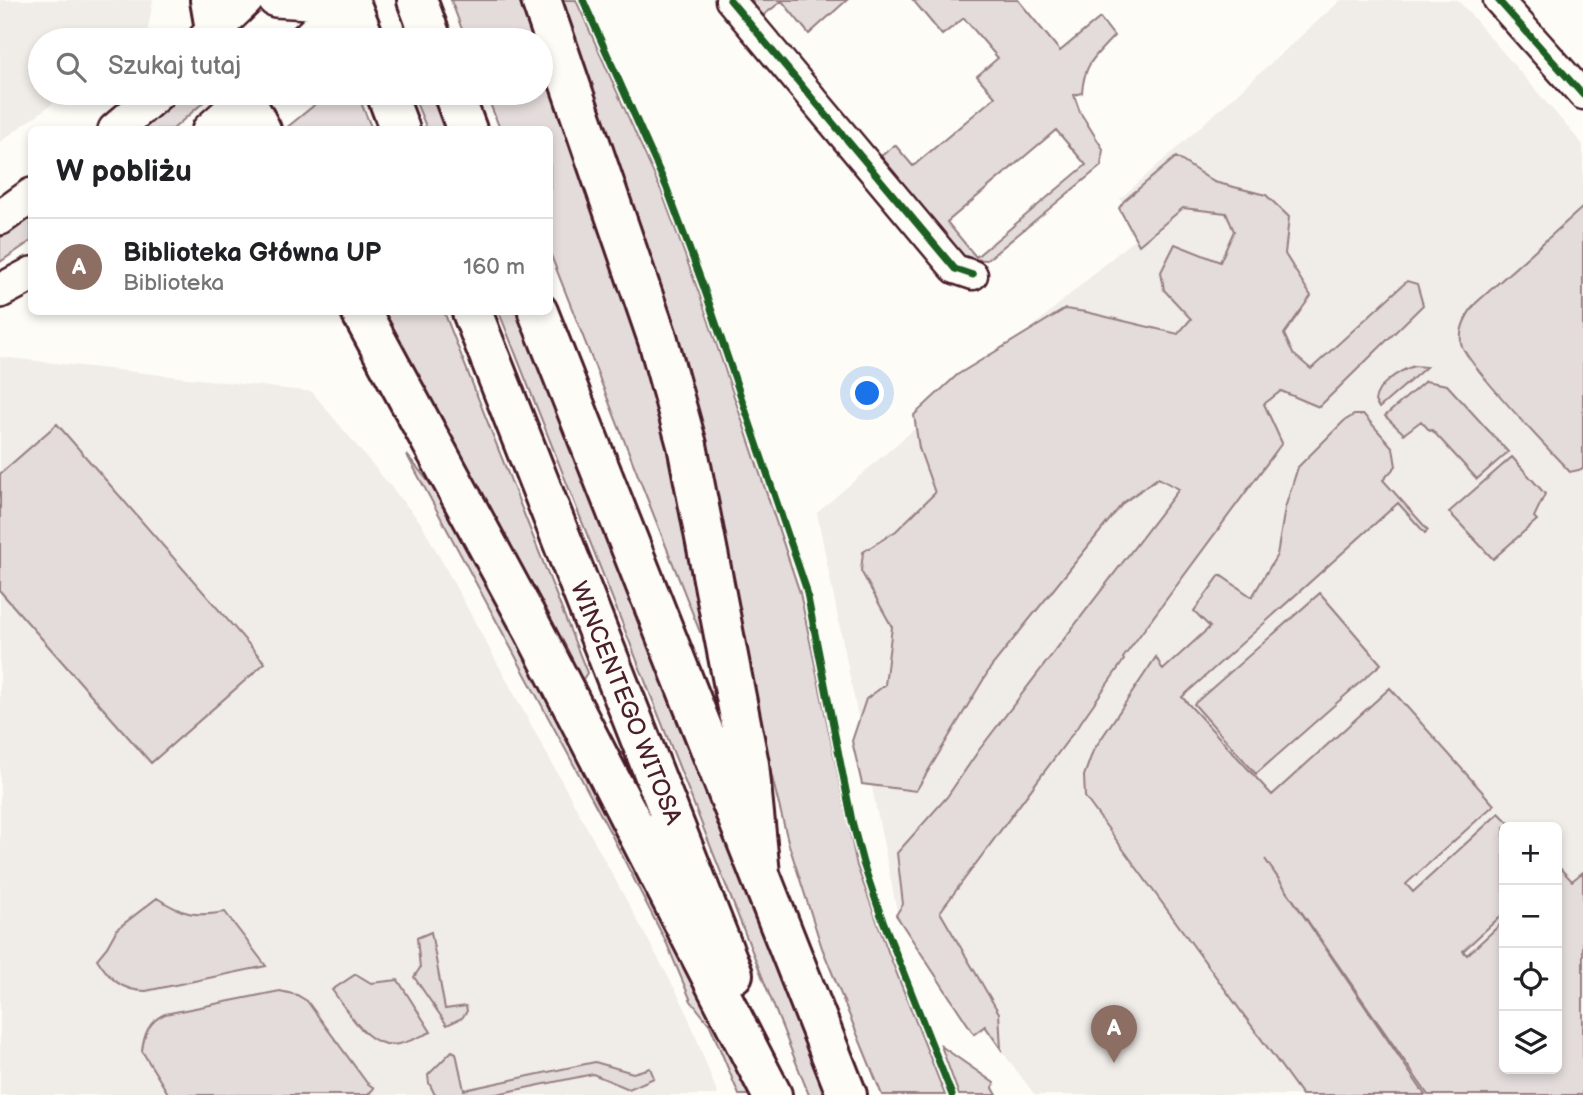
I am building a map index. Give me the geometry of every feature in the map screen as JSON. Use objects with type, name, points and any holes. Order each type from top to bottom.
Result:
[{"type":"main road","points":[[541,0],[551,28]]},
{"type":"main road","points":[[347,1],[359,28]]},
{"type":"main road","points":[[553,35],[658,340],[684,433],[703,518],[748,764],[760,874]]},
{"type":"main road","points":[[391,105],[398,126]]},
{"type":"main road","points":[[458,105],[465,126]]},
{"type":"main road","points":[[363,315],[535,633],[772,1095]]},
{"type":"main road","name":"WINCENTEGO WITOSA","points":[[473,315],[782,1095]]},
{"type":"main road","points":[[539,315],[847,1095]]},
{"type":"street","points":[[218,27],[248,0]]},
{"type":"street","points":[[730,0],[955,270],[973,275]]},
{"type":"street","points":[[1498,0],[1583,95]]},
{"type":"street","points":[[299,19],[347,1]]},
{"type":"street","points":[[120,126],[144,105]]},
{"type":"street","points":[[215,126],[246,105]]},
{"type":"street","points":[[0,218],[28,198]]},
{"type":"street","points":[[0,291],[28,276]]},
{"type":"shaded area","points":[[0,0],[153,0],[148,28],[28,28],[28,105],[51,105],[0,142]]},
{"type":"shaded area","points":[[451,0],[525,0],[535,28],[462,28]]},
{"type":"shaded area","points":[[557,0],[576,0],[661,190],[702,301],[800,593],[857,866],[945,1095],[882,1095],[822,948],[789,845],[753,701]]},
{"type":"shaded area","points":[[747,0],[847,0],[809,34],[782,1],[761,17]]},
{"type":"shaded area","points":[[913,0],[1018,0],[1060,51],[1100,18],[1114,36],[1088,67],[1082,93],[1074,95],[1080,112],[1103,149],[1101,166],[987,260],[966,259],[959,253],[880,157],[895,145],[913,166],[995,97],[977,76],[998,58],[964,18],[942,35]],"holes":[[[1056,130],[1086,165],[976,257],[947,222]]]},
{"type":"shaded area","points":[[1341,0],[1458,0],[1583,145],[1583,1095],[1035,1095],[985,1029],[975,1036],[898,916],[817,513],[1146,229],[1120,199]]},
{"type":"shaded area","points":[[553,82],[663,412],[706,635],[700,632],[553,261],[553,126],[499,126],[491,105],[553,105]]},
{"type":"shaded area","points":[[168,105],[200,105],[176,126],[145,126]]},
{"type":"shaded area","points":[[362,105],[371,126],[289,126],[312,107]]},
{"type":"shaded area","points":[[417,105],[435,105],[443,126],[426,126]]},
{"type":"shaded area","points":[[1176,157],[1214,182],[1266,195],[1289,217],[1285,254],[1311,296],[1284,334],[1293,354],[1311,369],[1407,281],[1417,284],[1423,305],[1319,407],[1281,391],[1264,404],[1282,443],[940,912],[999,1013],[1001,1049],[985,1026],[974,1034],[896,915],[903,904],[897,853],[947,797],[979,750],[1179,489],[1158,478],[1123,503],[991,667],[916,791],[862,784],[852,741],[866,699],[885,685],[892,627],[861,571],[863,552],[896,531],[935,493],[919,448],[914,415],[957,375],[1065,309],[1178,334],[1191,319],[1164,290],[1161,272],[1175,244],[1220,262],[1234,231],[1226,213],[1183,208],[1139,245],[1119,208]]},
{"type":"shaded area","points":[[1583,207],[1583,469],[1570,472],[1476,368],[1461,343],[1461,332],[1464,321],[1476,303]]},
{"type":"shaded area","points":[[28,217],[28,243],[0,262],[0,238]]},
{"type":"shaded area","points":[[381,315],[445,315],[587,673],[583,679],[580,678]]},
{"type":"shaded area","points":[[500,315],[519,315],[638,614],[677,722],[827,1095],[809,1095]]},
{"type":"shaded area","points":[[0,357],[312,392],[421,523],[684,1006],[718,1095],[0,1095]]},
{"type":"shaded area","points":[[1414,366],[1426,367],[1379,408],[1375,401],[1384,384]]},
{"type":"shaded area","points":[[1425,381],[1447,385],[1508,452],[1477,479],[1421,421],[1404,434],[1385,416]]},
{"type":"shaded area","points":[[1354,415],[1364,415],[1393,448],[1396,466],[1383,480],[1428,530],[1425,533],[1398,503],[1182,697],[1272,795],[1390,688],[1494,805],[1406,884],[1413,892],[1499,813],[1508,822],[1499,822],[1499,918],[1463,951],[1467,955],[1499,926],[1499,1074],[1562,1074],[1562,870],[1572,881],[1583,872],[1583,1095],[1428,1095],[1265,859],[1425,1095],[1302,1095],[1085,797],[1084,776],[1093,751],[1156,657],[1163,670],[1210,627],[1194,611],[1220,575],[1252,597],[1277,555],[1285,508],[1298,467],[1344,421]]},
{"type":"shaded area","points":[[57,424],[265,663],[151,763],[0,591],[0,474]]},
{"type":"shaded area","points":[[407,455],[458,522],[752,1095],[739,1095],[710,1025],[691,1001],[667,944],[610,832]]},
{"type":"shaded area","points":[[1512,457],[1545,494],[1534,517],[1537,520],[1493,559],[1449,512]]},
{"type":"shaded area","points":[[1320,593],[1381,664],[1256,774],[1194,704]]},
{"type":"shaded area","points":[[157,898],[190,913],[225,912],[266,966],[146,991],[123,986],[106,972],[97,959],[117,929]]},
{"type":"shaded area","points":[[431,932],[445,1009],[466,1006],[467,1011],[462,1018],[447,1025],[414,977],[420,968],[417,938]]},
{"type":"shaded area","points":[[356,974],[371,983],[398,980],[431,1032],[399,1044],[377,1041],[368,1035],[332,990]]},
{"type":"shaded area","points":[[280,991],[297,995],[307,1001],[367,1083],[374,1088],[368,1095],[169,1095],[142,1051],[146,1034],[155,1020],[165,1014]]},
{"type":"shaded area","points":[[941,1046],[994,1083],[993,1088],[997,1095],[959,1095]]},
{"type":"shaded area","points":[[452,1051],[456,1053],[464,1090],[595,1062],[633,1073],[650,1068],[654,1078],[629,1089],[593,1074],[492,1095],[435,1095],[428,1075]]},
{"type":"cycle path","points":[[583,0],[666,186],[704,288],[806,588],[852,821],[863,863],[952,1095]]},
{"type":"cycle path","points":[[730,0],[955,269],[973,275]]},
{"type":"cycle path","points":[[1498,0],[1583,95]]},
{"type":"place","name":"Biblioteka Główna UP","points":[[1114,1063]]}]
